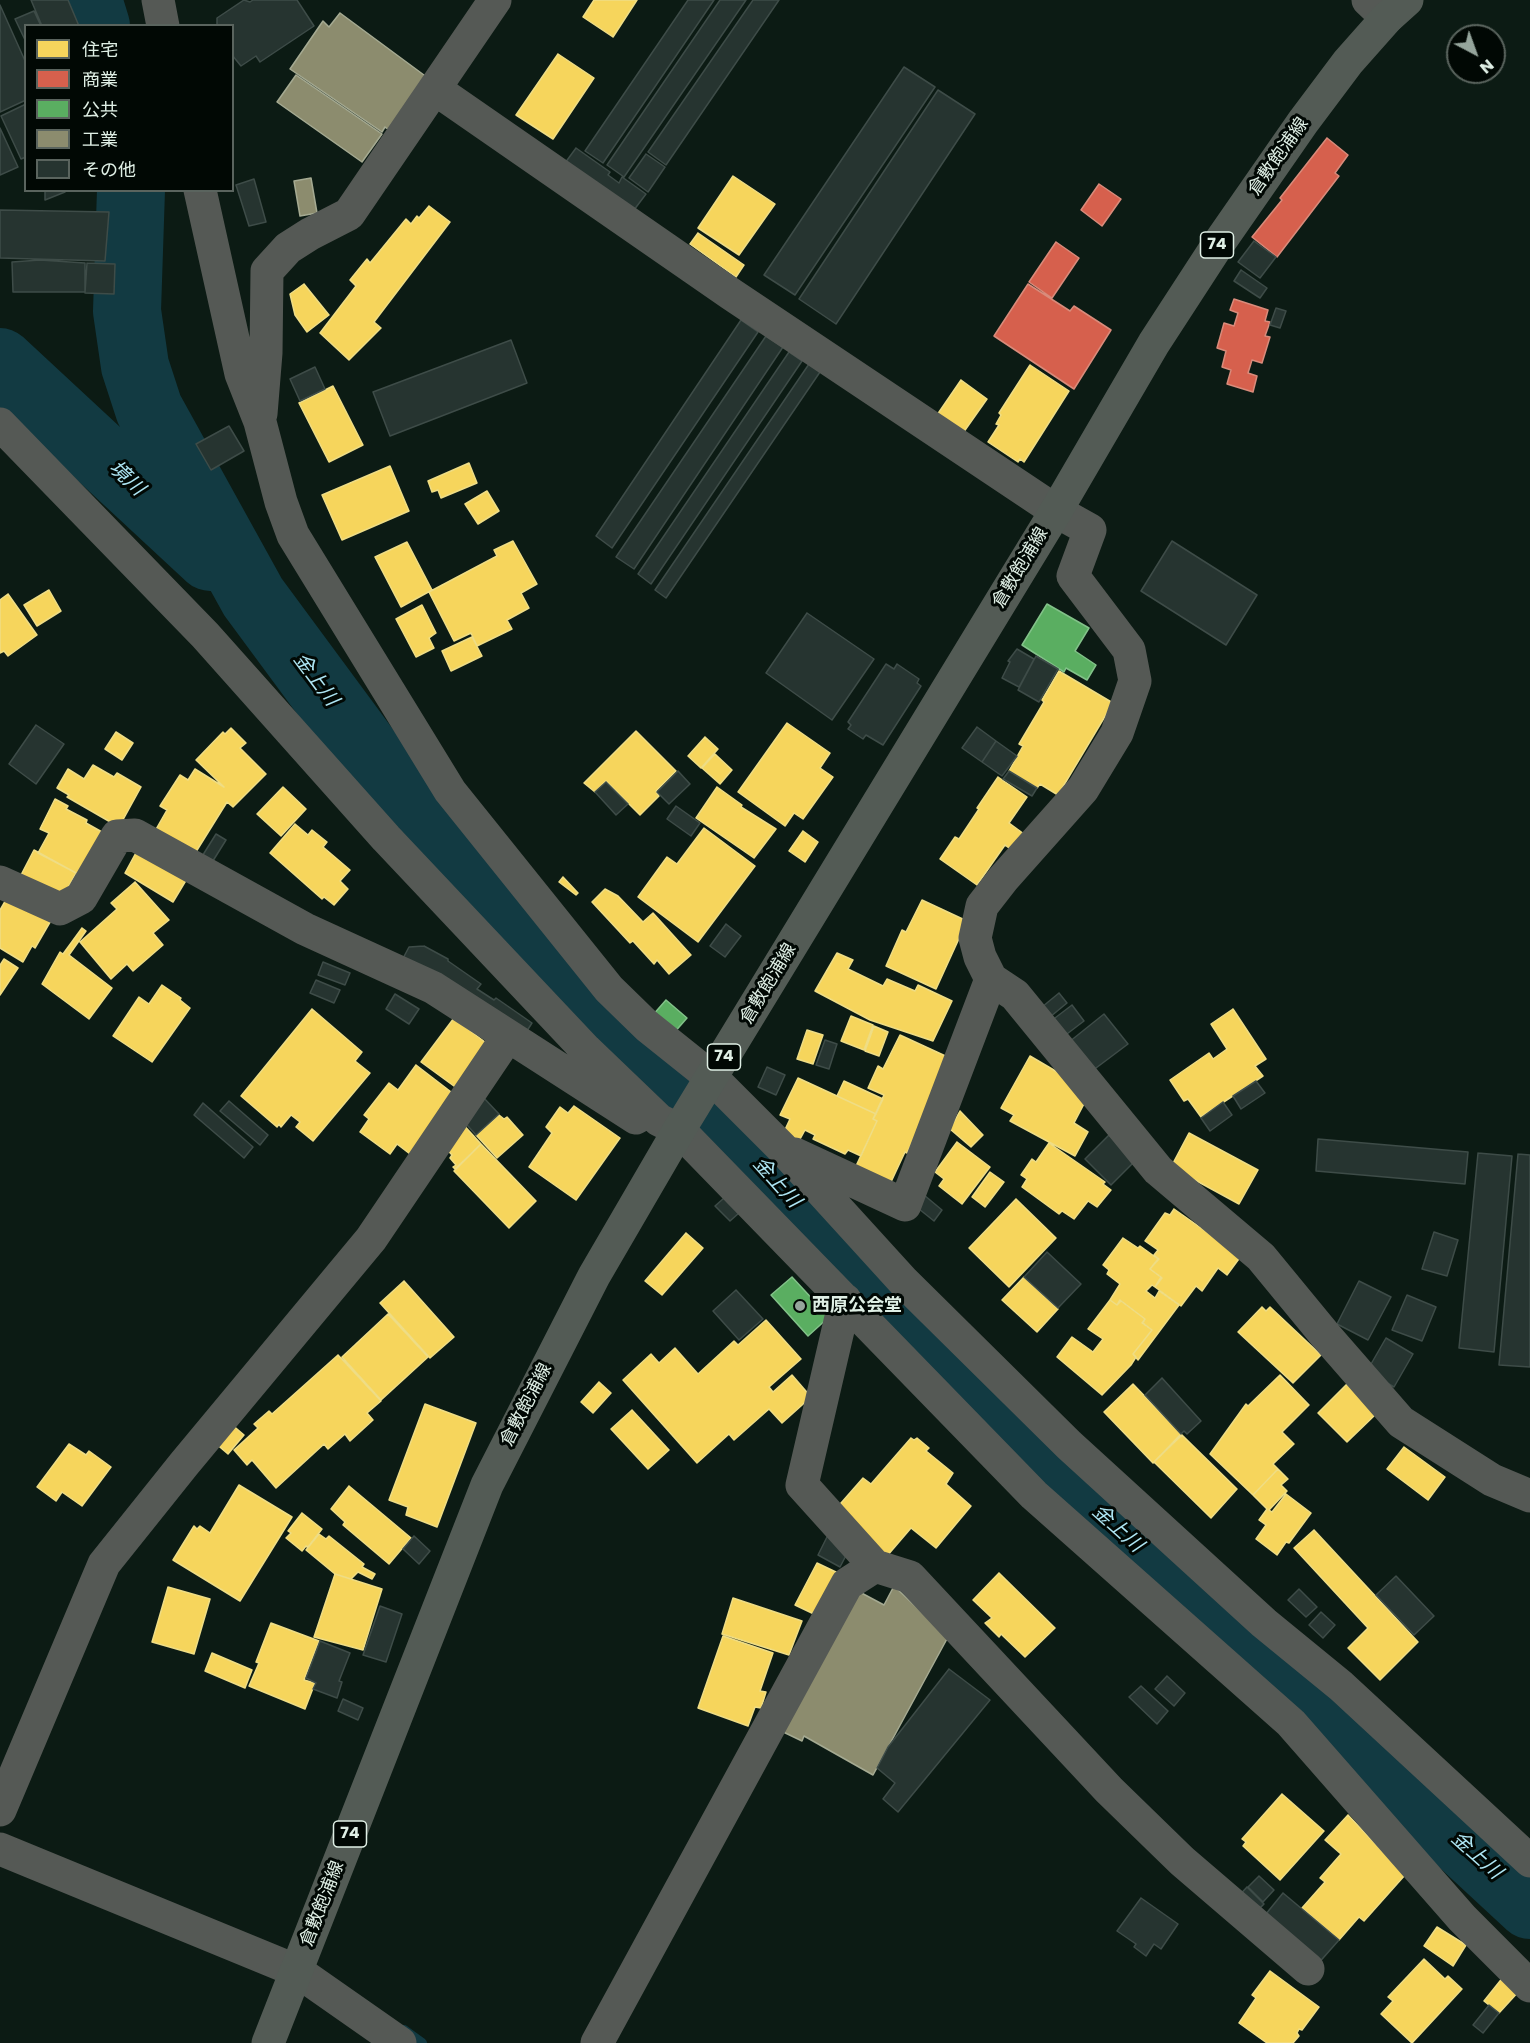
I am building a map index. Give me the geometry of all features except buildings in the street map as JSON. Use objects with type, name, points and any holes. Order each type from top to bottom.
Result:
[{"type":"main road","name":"倉敷飽浦線","points":[[268,2043],[487,1485],[669,1125],[712,1078],[1056,511],[1154,343],[1219,243],[1387,6]]},
{"type":"street","points":[[158,0],[163,24]]},
{"type":"street","points":[[260,422],[266,353],[267,271],[288,248],[349,214],[495,0]]},
{"type":"street","points":[[435,89],[741,300],[1056,511],[1090,530],[1073,576],[1129,650],[1135,681],[1117,733],[1083,789],[982,906],[975,938],[980,957],[991,979],[1015,995],[1158,1170],[1261,1257],[1401,1422],[1492,1480],[1530,1496]]},
{"type":"street","points":[[200,192],[241,374],[260,422],[281,501],[293,535],[450,791],[609,989],[647,1026],[712,1078],[783,1148],[903,1282],[1069,1445],[1264,1623],[1341,1686],[1530,1861]]},
{"type":"street","points":[[0,424],[205,634],[386,838],[570,1033],[669,1125],[845,1300],[1034,1495],[1290,1723],[1462,1918],[1530,1986]]},
{"type":"street","points":[[0,882],[60,909],[81,898],[117,836],[135,835],[305,929],[434,988],[636,1118],[669,1125]]},
{"type":"street","points":[[783,1148],[905,1205],[991,979]]},
{"type":"street","points":[[0,1810],[104,1564],[371,1239],[508,1036]]},
{"type":"street","points":[[845,1300],[802,1485],[875,1566],[910,1577],[1109,1790],[1174,1853],[1308,1969]]},
{"type":"street","points":[[597,2043],[847,1584],[875,1566]]},
{"type":"street","points":[[0,1849],[297,1971],[400,2043]]},
{"type":"waterway","name":"金上川","points":[[88,0],[95,24]]},
{"type":"waterway","name":"金上川","points":[[131,192],[127,311],[135,366],[149,409],[253,597],[411,811],[499,909],[603,1019],[673,1082]]},
{"type":"waterway","name":"境川","points":[[0,362],[210,557]]},
{"type":"waterway","name":"金上川","points":[[727,1129],[888,1308],[1045,1463],[1328,1718],[1530,1905]]},
{"type":"waterway","points":[[404,2030],[422,2043]]},
{"type":"place","name":"西原公会堂","points":[[800,1306]]}]
